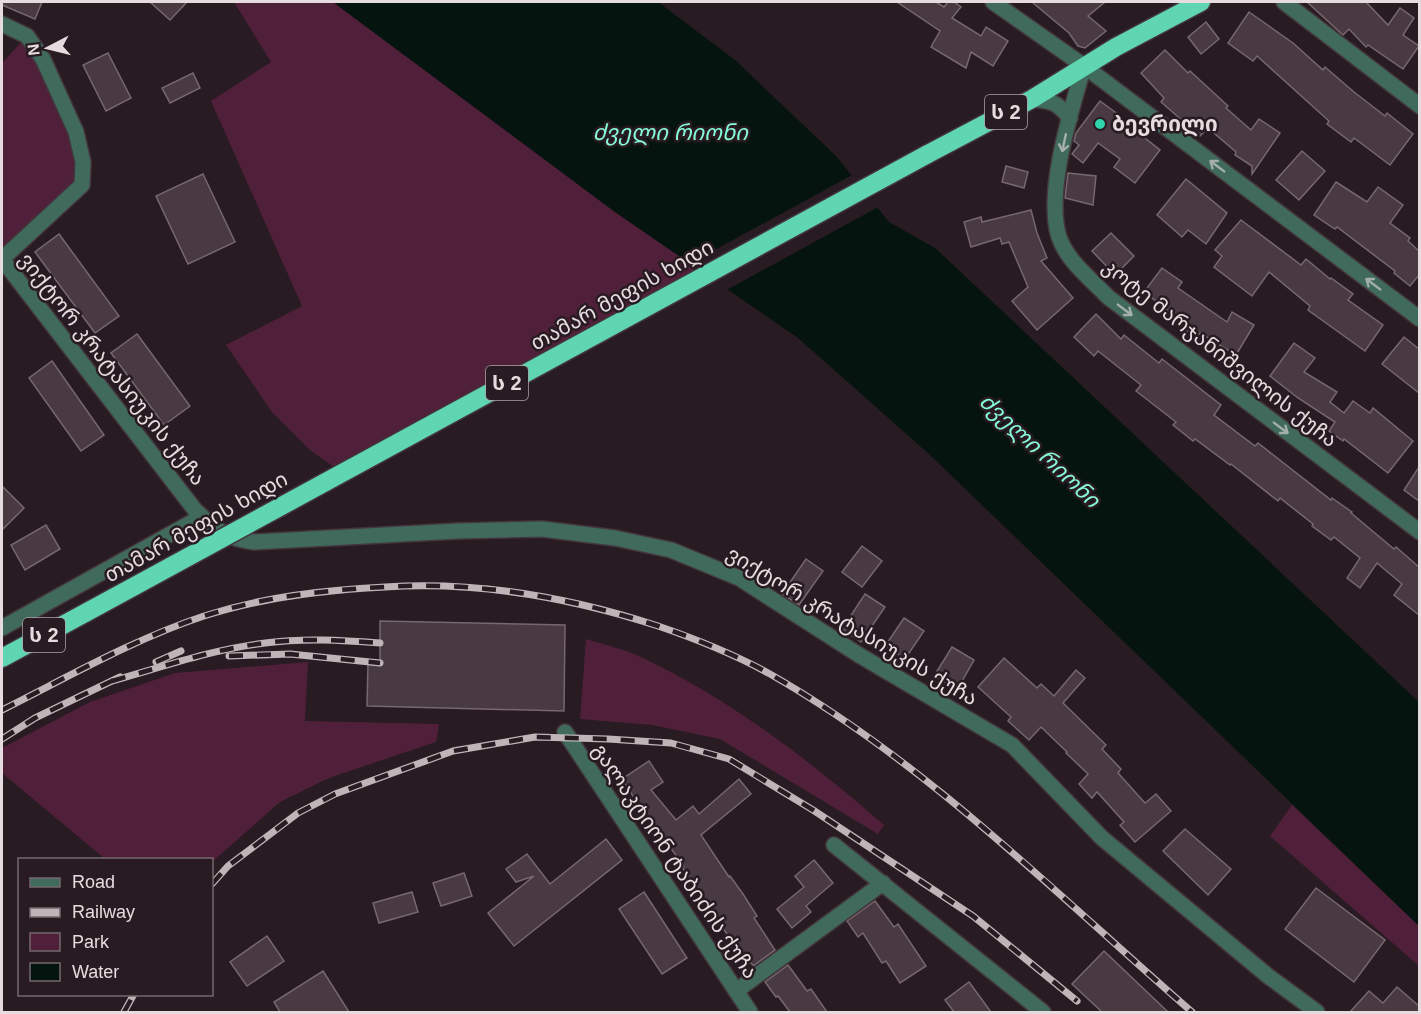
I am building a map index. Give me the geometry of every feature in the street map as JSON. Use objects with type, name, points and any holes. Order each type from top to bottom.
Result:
[{"type":"highway","name":"ს 2","points":[[1032,99],[1084,66],[1201,2]]},
{"type":"highway","name":"თამარ მეფის ხიდი","points":[[2,658],[1032,99]]},
{"type":"street","points":[[993,2],[1084,66],[1419,319]]},
{"type":"street","points":[[1284,2],[1419,106]]},
{"type":"street","points":[[2,24],[27,36],[43,58],[76,132],[83,162],[82,185],[2,259]]},
{"type":"street","name":"კოტე მარჯანიშვილის ქუჩა","points":[[1084,66],[1070,118],[1054,195],[1059,237],[1073,262],[1108,297],[1419,532]]},
{"type":"street","points":[[1032,99],[1052,101],[1070,118]]},
{"type":"street","name":"ვიქტორ კრატასიუკის ქუჩა","points":[[2,259],[201,517],[216,530],[232,538],[254,542],[542,529],[615,538],[671,549],[739,579],[858,655],[1012,745],[1102,838],[1268,976],[1317,1012]]},
{"type":"street","points":[[2,628],[201,517]]},
{"type":"street","name":"გალაკტიონ ტაბიძის ქუჩა","points":[[565,732],[750,1012]]},
{"type":"street","points":[[834,844],[1043,1012]]},
{"type":"street","points":[[736,991],[883,883]]},
{"type":"green space","points":[[234,2],[333,2],[615,212],[703,272],[334,467],[310,450],[272,412],[226,345],[302,306],[211,101],[271,62]]},
{"type":"green space","points":[[27,36],[76,132],[82,185],[2,259],[2,63]]},
{"type":"green space","points":[[586,639],[636,655],[708,693],[799,755],[884,825],[878,834],[720,739],[652,725],[580,719]]},
{"type":"green space","points":[[308,662],[305,721],[439,724],[436,742],[329,778],[280,802],[213,861],[213,858],[104,858],[2,773],[2,748],[90,702],[175,673]]},
{"type":"green space","points":[[1292,805],[1419,926],[1419,966],[1270,836]]},
{"type":"water","name":"ძველი რიონი","points":[[333,2],[658,2],[735,60],[836,156],[889,222],[935,248],[1419,702],[1419,926],[929,454],[798,338],[615,212]]},
{"type":"pier","points":[[854,174],[880,206],[725,291],[687,265]]},
{"type":"building","points":[[2,2],[42,2],[35,19],[2,5]]},
{"type":"building","points":[[150,2],[187,2],[170,20]]},
{"type":"building","points":[[897,2],[936,2],[944,7],[948,2],[954,2],[961,7],[952,18],[981,36],[986,27],[1008,41],[993,66],[971,52],[966,68],[931,47],[940,31]]},
{"type":"building","points":[[1032,2],[1105,2],[1088,16],[1106,31],[1085,48],[1078,46],[1069,33]]},
{"type":"building","points":[[1307,2],[1366,2],[1388,25],[1400,8],[1414,18],[1403,35],[1419,46],[1403,69],[1368,45],[1366,47],[1349,29],[1343,35]]},
{"type":"building","points":[[1249,12],[1293,43],[1323,70],[1325,67],[1385,116],[1387,113],[1413,134],[1390,165],[1354,138],[1351,142],[1327,124],[1329,121],[1257,56],[1253,61],[1228,43]]},
{"type":"building","points":[[1206,22],[1219,39],[1201,54],[1188,37]]},
{"type":"building","points":[[1165,50],[1188,73],[1190,71],[1228,106],[1226,108],[1251,130],[1259,119],[1280,133],[1252,174],[1252,166],[1235,155],[1236,152],[1208,128],[1200,136],[1161,102],[1164,98],[1141,73]]},
{"type":"building","points":[[108,53],[131,98],[106,111],[83,65]]},
{"type":"building","points":[[193,73],[200,88],[170,103],[162,88]]},
{"type":"building","points":[[1100,101],[1160,150],[1135,183],[1114,167],[1120,159],[1098,143],[1083,163],[1072,154],[1079,145],[1074,141],[1076,133]]},
{"type":"building","points":[[1302,151],[1325,171],[1299,200],[1276,180]]},
{"type":"building","points":[[1006,166],[1028,172],[1024,188],[1002,182]]},
{"type":"building","points":[[1068,173],[1096,176],[1093,205],[1065,198]]},
{"type":"building","points":[[203,174],[235,242],[188,264],[156,196]]},
{"type":"building","points":[[1186,179],[1227,213],[1206,244],[1188,230],[1182,237],[1157,215]]},
{"type":"building","points":[[1336,182],[1367,202],[1378,187],[1403,205],[1390,223],[1410,238],[1408,241],[1419,251],[1419,275],[1410,286],[1394,273],[1395,271],[1337,227],[1335,229],[1314,215]]},
{"type":"building","points":[[1031,210],[1047,258],[1041,261],[1073,298],[1037,330],[1012,301],[1028,287],[1009,242],[1002,244],[1000,238],[971,247],[964,222],[981,217],[982,222]]},
{"type":"building","points":[[1241,220],[1301,265],[1306,259],[1353,294],[1348,300],[1383,325],[1365,351],[1308,310],[1310,306],[1269,272],[1252,296],[1214,267],[1222,256],[1215,250]]},
{"type":"building","points":[[1111,233],[1134,256],[1115,275],[1092,251]]},
{"type":"building","points":[[59,234],[119,316],[95,333],[35,252]]},
{"type":"building","points":[[1162,268],[1182,282],[1178,288],[1227,322],[1232,312],[1254,325],[1236,355],[1200,333],[1196,339],[1170,319],[1173,314],[1144,292]]},
{"type":"building","points":[[1096,314],[1121,339],[1124,335],[1159,363],[1162,359],[1221,405],[1214,415],[1255,446],[1258,443],[1331,500],[1332,498],[1352,512],[1394,549],[1396,547],[1419,567],[1419,615],[1394,595],[1402,584],[1377,563],[1360,588],[1347,578],[1360,558],[1334,537],[1331,540],[1312,526],[1313,524],[1280,498],[1278,501],[1231,464],[1195,439],[1193,441],[1173,425],[1176,422],[1136,391],[1141,385],[1098,351],[1094,356],[1074,337]]},
{"type":"building","points":[[137,334],[190,406],[164,425],[111,353]]},
{"type":"building","points":[[1404,337],[1419,349],[1419,393],[1382,364]]},
{"type":"building","points":[[1294,343],[1315,358],[1304,372],[1337,392],[1330,402],[1344,413],[1353,401],[1370,413],[1373,408],[1413,441],[1388,473],[1344,439],[1343,441],[1329,431],[1335,422],[1270,376]]},
{"type":"building","points":[[52,361],[104,435],[81,451],[29,378]]},
{"type":"building","points":[[1419,467],[1419,501],[1404,490]]},
{"type":"building","points":[[2,486],[24,508],[2,530]]},
{"type":"building","points":[[46,525],[60,549],[25,570],[11,545]]},
{"type":"building","points":[[862,546],[882,561],[862,587],[842,572]]},
{"type":"building","points":[[806,559],[823,571],[799,605],[782,594]]},
{"type":"building","points":[[865,594],[885,607],[861,642],[842,629]]},
{"type":"building","points":[[904,618],[924,631],[905,659],[885,646]]},
{"type":"building","points":[[380,621],[565,625],[564,711],[367,706],[368,663],[380,663]]},
{"type":"building","points":[[952,647],[974,660],[957,690],[934,676]]},
{"type":"building","points":[[1004,658],[1037,688],[1041,684],[1054,696],[1076,670],[1085,678],[1063,703],[1106,745],[1102,749],[1121,769],[1118,773],[1145,803],[1156,794],[1171,811],[1135,842],[1120,825],[1124,822],[1097,792],[1092,798],[1079,784],[1088,774],[1067,752],[1041,727],[1029,740],[1008,721],[1011,717],[978,687]]},
{"type":"building","points":[[649,761],[663,782],[651,790],[676,820],[693,806],[699,814],[739,779],[751,794],[701,835],[743,894],[757,916],[754,918],[775,950],[753,966],[751,962],[748,964],[701,897],[682,867],[684,866],[622,779]]},
{"type":"building","points":[[1185,829],[1231,869],[1208,895],[1163,851]]},
{"type":"building","points":[[606,839],[622,860],[514,946],[488,913],[534,876],[516,882],[506,869],[527,854],[550,884]]},
{"type":"building","points":[[814,860],[833,883],[806,906],[811,912],[792,928],[777,909],[804,887],[795,876]]},
{"type":"building","points":[[464,873],[472,896],[441,906],[433,883]]},
{"type":"building","points":[[1316,888],[1385,940],[1354,982],[1285,929]]},
{"type":"building","points":[[412,892],[418,912],[379,923],[373,903]]},
{"type":"building","points":[[644,892],[687,958],[662,974],[619,909]]},
{"type":"building","points":[[875,901],[894,927],[898,924],[926,966],[900,983],[886,961],[882,963],[863,933],[858,937],[847,921]]},
{"type":"building","points":[[267,936],[284,961],[247,986],[230,962]]},
{"type":"building","points":[[1104,951],[1168,1012],[1102,1012],[1072,984]]},
{"type":"building","points":[[788,965],[807,991],[811,989],[827,1012],[790,1012],[778,996],[776,997],[765,982]]},
{"type":"building","points":[[323,971],[349,1012],[280,1012],[274,1002]]},
{"type":"building","points":[[969,982],[991,1012],[954,1012],[945,1000]]},
{"type":"building","points":[[1397,987],[1419,1006],[1419,1012],[1350,1012],[1369,991],[1383,1003]]},
{"type":"railway","points":[[2,710],[102,659],[178,625],[226,609],[271,599],[362,588],[454,586],[523,593],[591,607],[658,626],[715,647],[770,674],[828,710],[883,748],[989,832],[1192,1012]]},
{"type":"railway","points":[[112,681],[207,654],[265,643],[294,640],[380,643]]},
{"type":"railway","points":[[156,662],[181,651]]},
{"type":"railway","points":[[229,656],[290,654],[380,663]]},
{"type":"railway","points":[[2,739],[35,718],[120,677]]},
{"type":"railway","points":[[213,883],[228,866],[298,813],[335,794],[453,751],[535,737],[671,743],[729,759],[813,810],[973,916],[1077,1001]]},
{"type":"railway","points":[[124,1012],[133,996]]},
{"type":"place","name":"ბევრილი","points":[[1100,124]]}]
